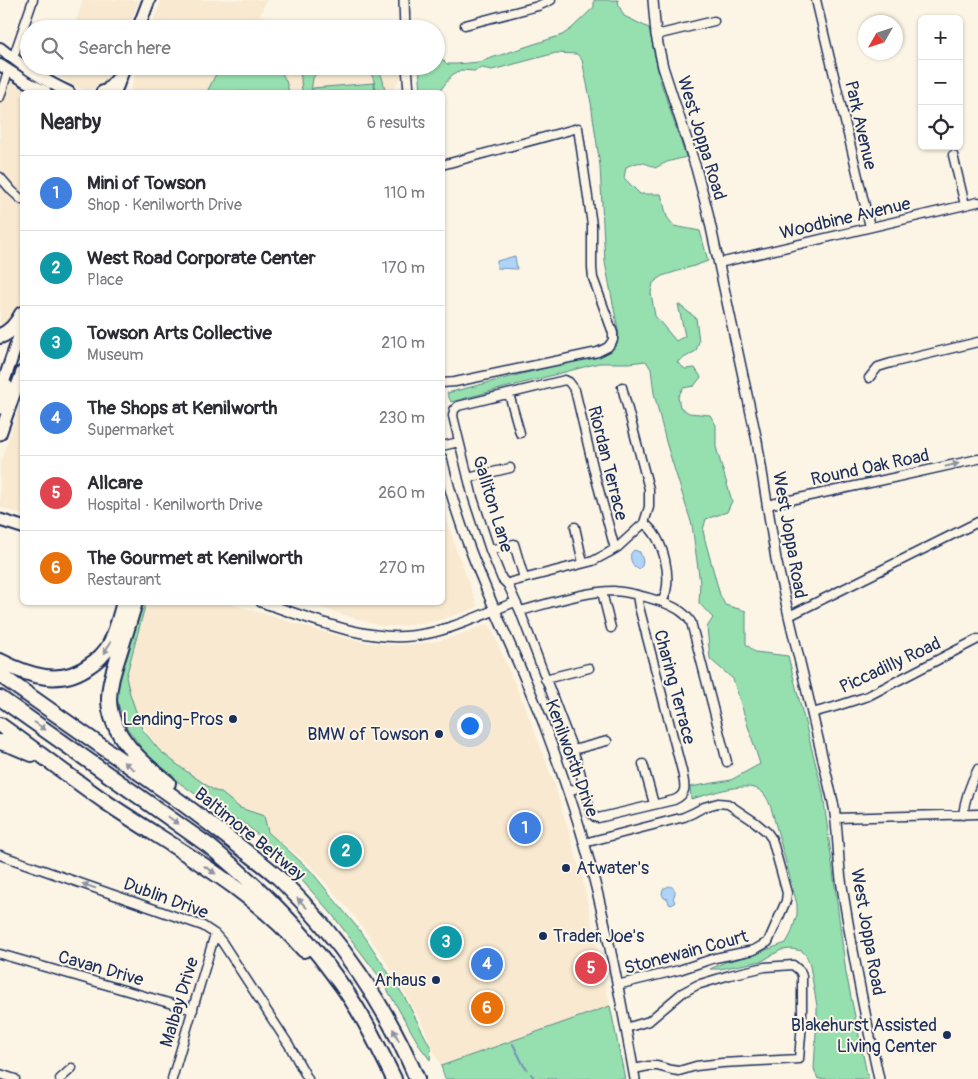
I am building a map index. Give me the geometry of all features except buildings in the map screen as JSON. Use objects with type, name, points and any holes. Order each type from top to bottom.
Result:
[{"type":"highway","points":[[0,336],[11,330],[20,318]]},
{"type":"highway","points":[[0,661],[28,673],[44,677],[56,678],[78,673],[104,653],[114,635],[123,605]]},
{"type":"highway","points":[[134,605],[112,674],[110,690],[111,712],[121,736],[150,768],[223,826],[280,879]]},
{"type":"highway","name":"Baltimore Beltway","points":[[0,675],[193,810],[280,879],[312,912],[358,971],[375,997],[417,1079]]},
{"type":"highway","name":"Baltimore Beltway","points":[[0,698],[182,826],[242,873],[266,895],[296,926],[341,984],[376,1042],[394,1079]]},
{"type":"highway","points":[[0,724],[110,805],[224,880],[276,921],[337,987],[376,1042]]},
{"type":"highway","points":[[0,742],[14,746],[54,765]]},
{"type":"main road","points":[[141,20],[149,0]]},
{"type":"main road","points":[[0,48],[20,63]]},
{"type":"main road","points":[[13,58],[4,68],[40,90]]},
{"type":"main road","points":[[38,75],[65,90]]},
{"type":"main road","points":[[108,90],[120,75]]},
{"type":"main road","points":[[116,90],[121,75]]},
{"type":"main road","points":[[0,392],[20,334]]},
{"type":"main road","points":[[0,408],[9,382],[10,365]]},
{"type":"main road","points":[[1,428],[20,377]]},
{"type":"main road","points":[[0,520],[20,526]]},
{"type":"street","points":[[26,20],[33,0]]},
{"type":"street","points":[[404,0],[405,20]]},
{"type":"street","points":[[465,25],[538,6],[551,0]]},
{"type":"street","name":"West Joppa Road","points":[[652,0],[656,35],[668,83],[696,168],[707,209],[757,442],[776,559],[836,818],[842,886],[855,962],[879,1079]]},
{"type":"street","name":"Park Avenue","points":[[816,0],[870,227]]},
{"type":"street","points":[[656,35],[714,21]]},
{"type":"street","points":[[13,58],[20,38]]},
{"type":"street","points":[[0,96],[4,68]]},
{"type":"street","points":[[408,75],[409,90]]},
{"type":"street","points":[[445,164],[578,128],[592,225],[593,278],[613,333],[613,340],[608,347],[598,352],[445,384]]},
{"type":"street","points":[[953,155],[965,205]]},
{"type":"street","points":[[0,177],[20,198]]},
{"type":"street","name":"Woodbine Avenue","points":[[718,263],[978,202]]},
{"type":"street","points":[[869,378],[878,367],[978,342]]},
{"type":"street","name":"Riordan Terrace","points":[[509,394],[565,380],[575,390],[615,549]]},
{"type":"street","points":[[508,585],[524,578],[584,563],[600,557],[627,540],[644,523],[649,507],[649,488],[622,387]]},
{"type":"street","points":[[509,394],[520,434]]},
{"type":"street","name":"Galliton Lane","points":[[509,394],[458,406],[454,410],[453,416],[468,478],[490,550],[502,580],[508,585],[520,611],[573,750],[591,813],[594,817],[598,818],[654,804]]},
{"type":"street","points":[[445,445],[459,442]]},
{"type":"street","name":"Round Oak Road","points":[[767,505],[978,459]]},
{"type":"street","points":[[468,478],[510,468]]},
{"type":"street","name":"Kenilworth Drive","points":[[445,469],[466,537],[544,726],[568,791],[598,895],[636,1079]]},
{"type":"street","points":[[789,616],[978,522]]},
{"type":"street","points":[[644,523],[651,529],[660,544],[666,568],[668,584],[662,602]]},
{"type":"street","points":[[575,526],[584,563]]},
{"type":"street","points":[[490,550],[514,544],[524,578]]},
{"type":"street","points":[[520,611],[578,596],[616,591],[662,602],[682,612],[691,622],[727,762]]},
{"type":"street","points":[[602,592],[611,628]]},
{"type":"street","name":"Charing Terrace","points":[[637,595],[638,607],[685,788],[683,795],[679,798],[654,804]]},
{"type":"street","points":[[270,605],[339,627],[370,634],[408,636],[432,632],[463,623],[515,602]]},
{"type":"street","name":"Piccadilly Road","points":[[812,713],[868,696],[978,639]]},
{"type":"street","points":[[545,679],[589,668]]},
{"type":"street","points":[[573,750],[607,741]]},
{"type":"street","points":[[643,764],[654,804]]},
{"type":"street","points":[[963,814],[969,787],[978,769]]},
{"type":"street","points":[[568,791],[584,786]]},
{"type":"street","name":"Stonewain Court","points":[[584,843],[684,817],[708,805],[728,804],[755,822],[772,839],[787,893],[786,901],[768,942],[754,950],[715,958],[679,970],[617,985]]},
{"type":"street","points":[[836,818],[978,814]]},
{"type":"street","name":"Dublin Drive","points":[[0,855],[203,926],[215,934],[284,1037],[308,1079]]},
{"type":"street","name":"Malbay Drive","points":[[172,1079],[215,934]]},
{"type":"street","name":"Cavan Drive","points":[[0,954],[193,1010]]},
{"type":"street","points":[[626,1028],[649,1021],[682,993],[697,985],[730,974],[765,967],[793,966],[800,971],[802,976],[802,1023],[799,1059],[722,1063],[696,1066],[679,1071],[658,1066],[634,1069]]},
{"type":"street","points":[[60,1079],[72,1068]]},
{"type":"street","points":[[0,1074],[15,1079]]},
{"type":"shaded area","points":[[83,0],[139,0],[131,20],[76,20]]},
{"type":"shaded area","points":[[161,0],[266,0],[260,15],[278,20],[154,20]]},
{"type":"shaded area","points":[[0,75],[25,90],[20,90],[20,303],[14,319],[0,330]]},
{"type":"shaded area","points":[[57,75],[112,75],[110,81],[88,90],[72,85]]},
{"type":"shaded area","points":[[135,75],[402,75],[394,90],[131,90]]},
{"type":"shaded area","points":[[20,404],[20,513],[0,506],[0,465]]},
{"type":"shaded area","points":[[445,514],[478,607],[441,620],[401,626],[381,626],[311,605],[445,605]]},
{"type":"shaded area","points":[[147,605],[235,605],[333,635],[363,642],[393,645],[439,641],[487,624],[490,626],[531,722],[555,786],[581,873],[610,1006],[441,1066],[421,1021],[381,953],[355,917],[311,866],[253,820],[159,751],[136,714],[129,696],[126,678]]},
{"type":"green space","points":[[594,0],[618,0],[624,16],[649,28],[660,80],[686,157],[667,162],[655,168],[644,163],[634,164],[626,167],[624,178],[640,194],[661,194],[667,217],[674,226],[700,231],[708,261],[662,276],[653,283],[651,293],[655,316],[676,341],[685,336],[678,304],[696,318],[699,341],[696,351],[677,362],[685,369],[695,368],[701,377],[694,386],[683,388],[678,397],[680,407],[689,413],[710,415],[716,425],[716,447],[732,501],[727,512],[706,519],[703,530],[705,540],[720,595],[725,605],[746,611],[746,644],[755,652],[788,656],[823,793],[846,973],[868,1079],[818,1079],[814,1069],[817,1006],[810,966],[806,955],[802,951],[792,949],[781,950],[762,961],[720,969],[710,969],[725,962],[786,943],[797,915],[797,904],[772,811],[768,799],[763,793],[749,787],[739,787],[691,799],[690,787],[731,780],[760,764],[733,679],[710,659],[707,627],[713,618],[699,603],[700,583],[692,525],[666,442],[654,393],[651,369],[646,361],[599,363],[451,402],[447,393],[597,355],[605,352],[616,343],[619,335],[605,262],[600,166],[591,103],[582,60],[577,54],[556,53],[492,70],[482,68],[474,71],[461,70],[452,75],[441,90],[421,90],[420,75],[445,75],[445,62],[447,64],[457,64],[479,62],[562,35],[594,7]]},
{"type":"green space","points":[[216,75],[283,75],[288,90],[208,90]]},
{"type":"green space","points":[[301,75],[315,75],[311,90],[302,90]]},
{"type":"green space","points":[[372,75],[381,75],[385,90],[376,90]]},
{"type":"green space","points":[[374,83],[375,90],[313,90],[313,88]]},
{"type":"green space","points":[[141,605],[145,605],[126,677],[142,729],[159,750],[183,769],[215,791],[220,792],[240,808],[264,816],[268,832],[310,870],[365,937],[405,998],[431,1048],[430,1060],[381,979],[331,913],[288,865],[244,823],[225,815],[154,765],[127,728],[115,689]]},
{"type":"green space","points":[[610,1006],[625,1079],[445,1079],[441,1066]]},
{"type":"water","points":[[515,256],[517,269],[497,268],[497,261]]},
{"type":"water","points":[[634,550],[640,552],[643,561],[639,569],[634,567],[631,560],[631,554]]},
{"type":"water","points":[[669,886],[675,892],[673,898],[675,902],[672,905],[669,904],[668,899],[664,898],[662,894],[663,889]]},
{"type":"waterway","points":[[513,1044],[527,1069]]},
{"type":"waterway","points":[[531,1074],[535,1079]]},
{"type":"place","name":"Lending-Pros","points":[[233,719]]},
{"type":"place","name":"BMW of Towson","points":[[439,734]]},
{"type":"place","name":"Mini of Towson","points":[[525,828]]},
{"type":"place","name":"West Road Corporate Center","points":[[346,851]]},
{"type":"place","name":"Atwater's","points":[[566,868]]},
{"type":"place","name":"Trader Joe's","points":[[543,936]]},
{"type":"place","name":"Towson Arts Collective","points":[[446,942]]},
{"type":"place","name":"The Shops at Kenilworth","points":[[487,964]]},
{"type":"place","name":"Allcare","points":[[591,968]]},
{"type":"place","name":"Arhaus","points":[[436,980]]},
{"type":"place","name":"The Gourmet at Kenilworth","points":[[487,1008]]},
{"type":"place","name":"Blakehurst Assisted Living Center","points":[[947,1035]]}]
